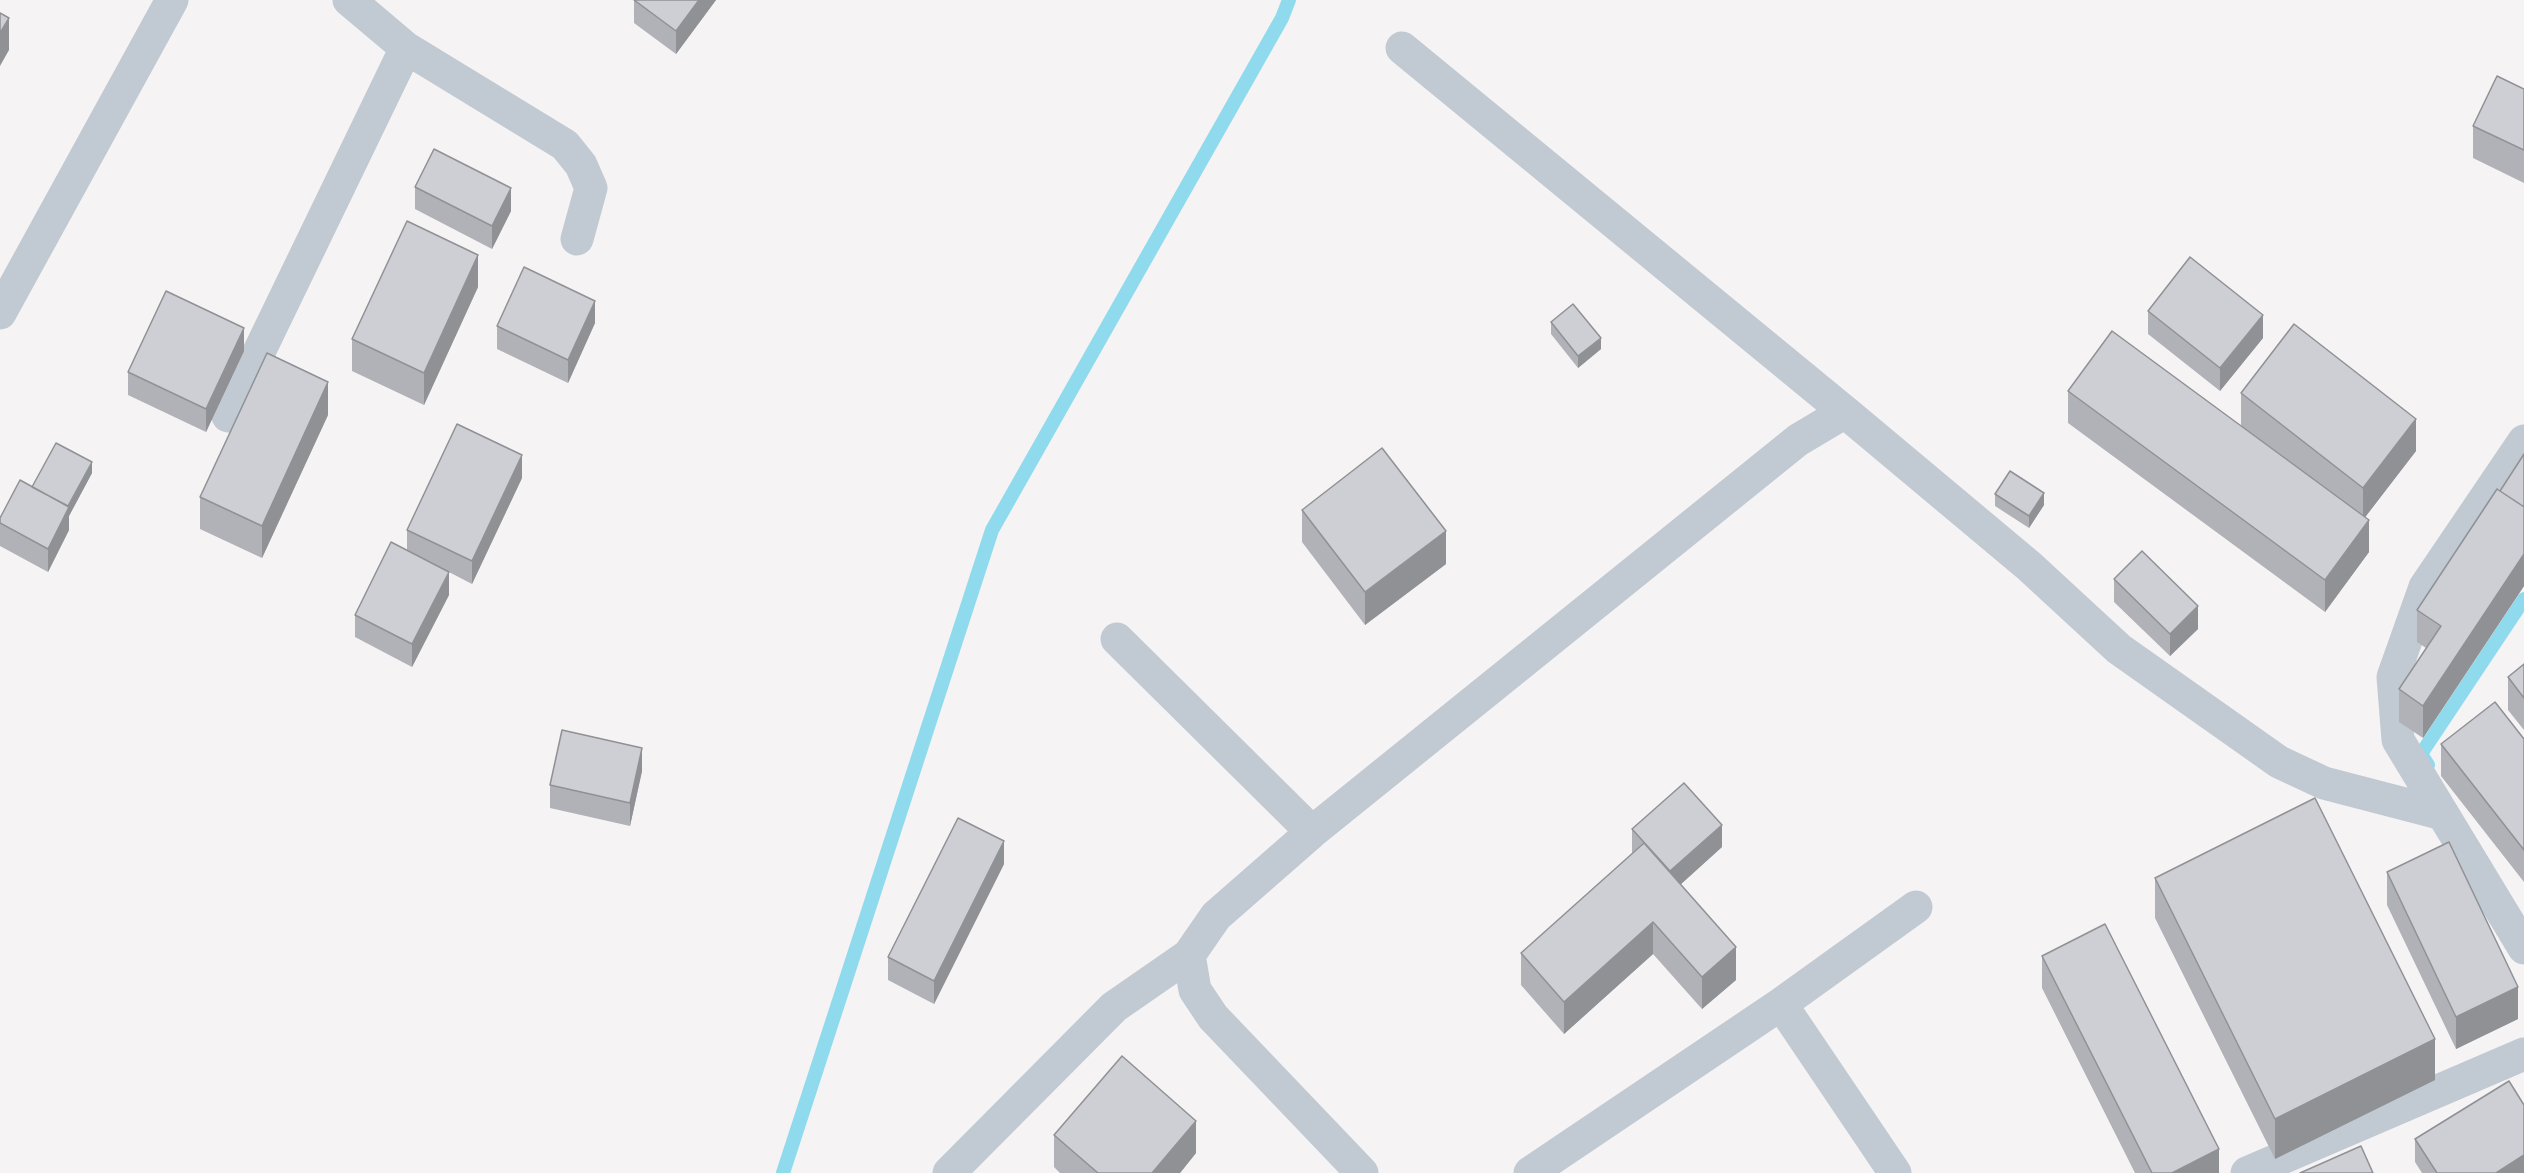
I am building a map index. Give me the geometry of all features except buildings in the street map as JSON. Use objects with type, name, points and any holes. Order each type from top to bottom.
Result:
[{"type":"street","points":[[0,313],[172,0]]},
{"type":"street","points":[[349,0],[406,48],[565,145],[581,165],[591,188],[577,239]]},
{"type":"street","points":[[228,416],[406,48]]},
{"type":"street","points":[[1402,48],[2029,566],[2119,649],[2279,762],[2324,783],[2443,814]]},
{"type":"street","points":[[950,1173],[1114,1007],[1189,955],[1216,916],[1312,832],[1798,440],[1845,412]]},
{"type":"street","points":[[2524,441],[2425,587],[2393,677],[2398,740],[2524,948]]},
{"type":"street","points":[[1117,639],[1312,832]]},
{"type":"street","points":[[1530,1173],[1781,1004],[1916,907]]},
{"type":"street","points":[[1189,955],[1195,990],[1213,1017],[1362,1173]]},
{"type":"street","points":[[1781,1004],[1895,1173]]},
{"type":"street","points":[[2247,1173],[2524,1054]]},
{"type":"waterway","points":[[783,1173],[992,530],[1282,18],[1289,0]]},
{"type":"waterway","points":[[2428,765],[2421,754],[2524,599]]}]
